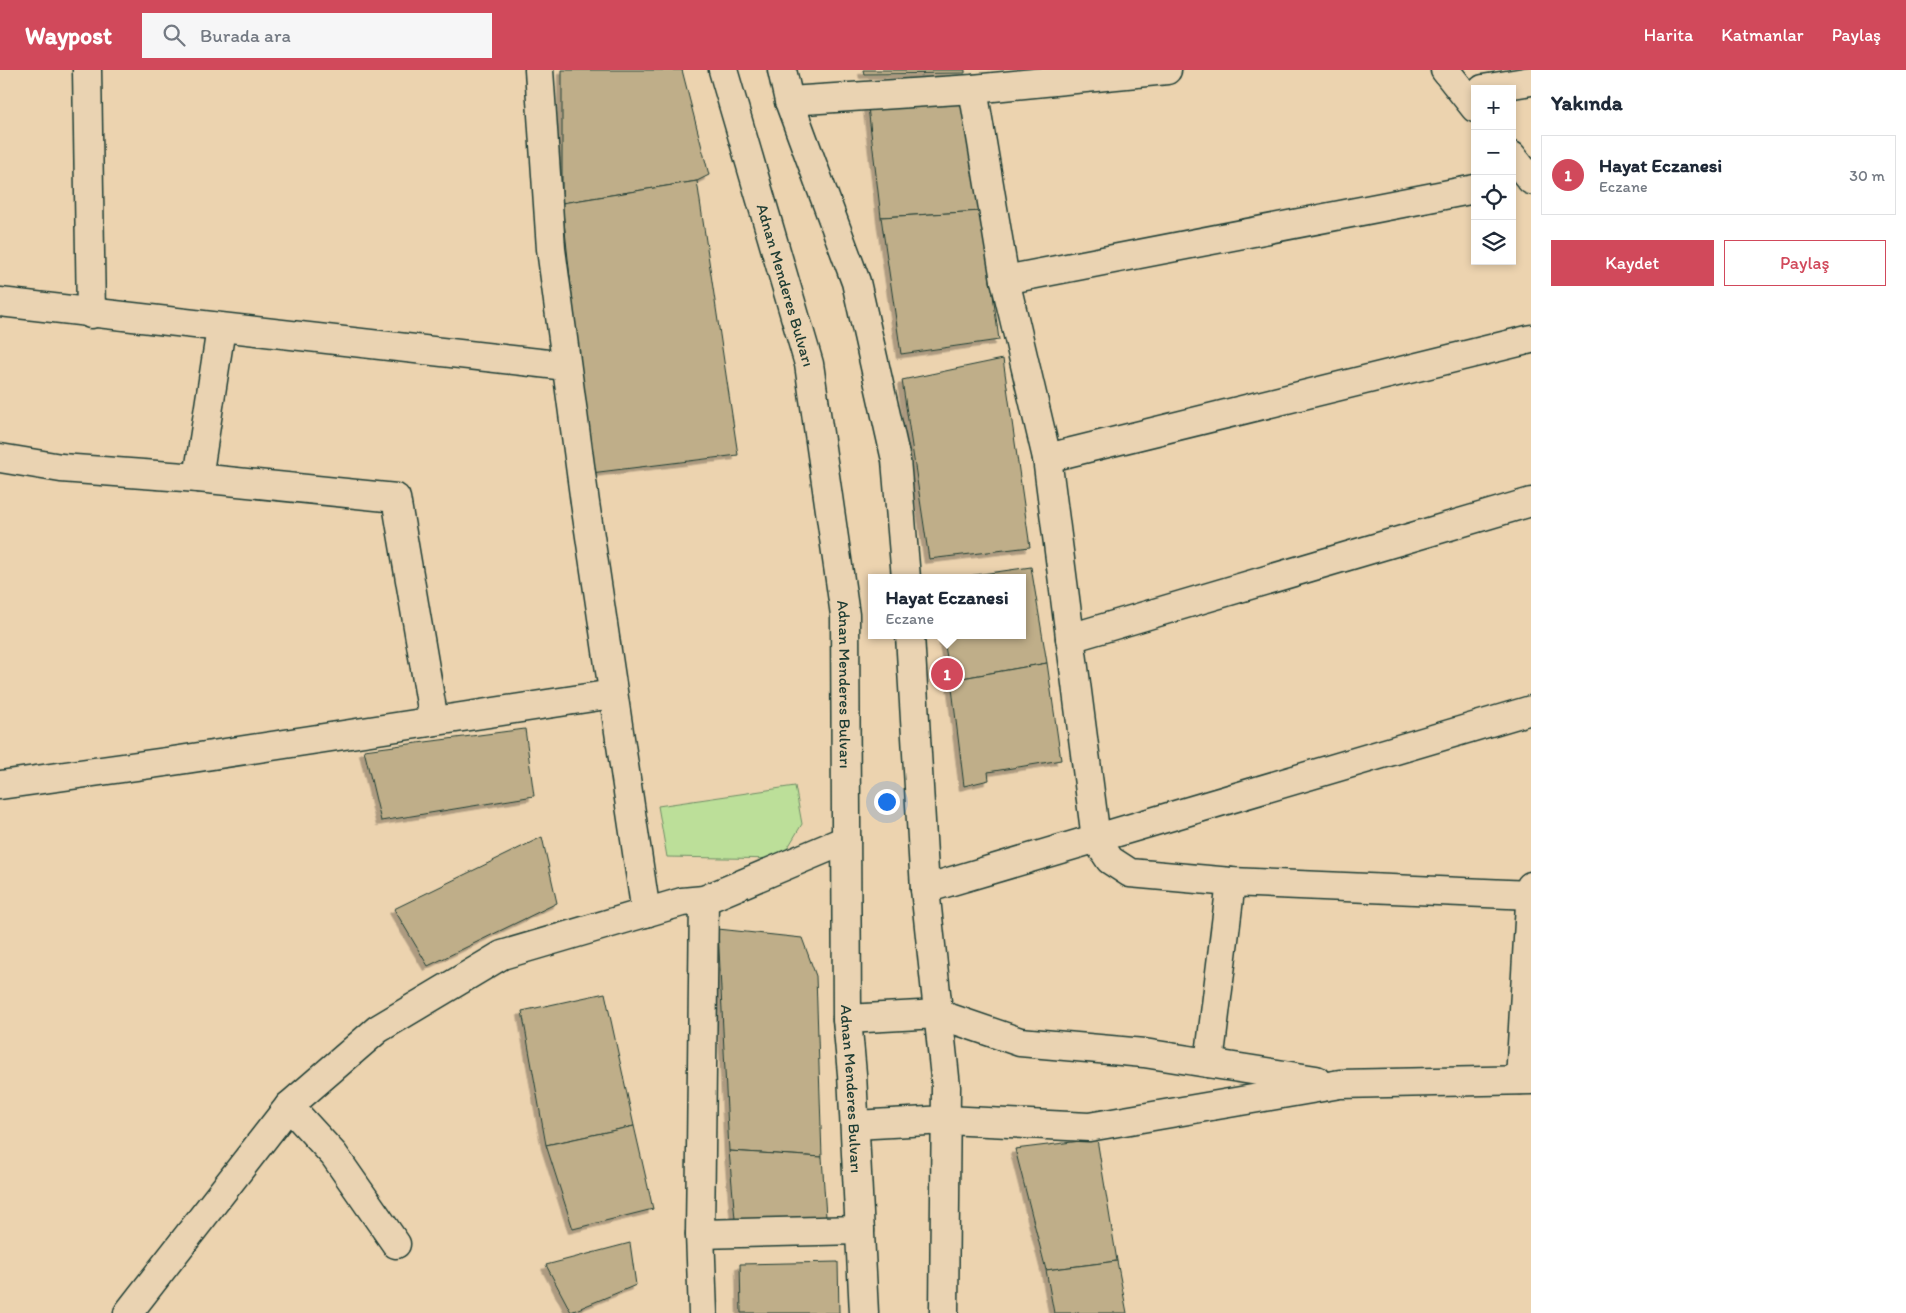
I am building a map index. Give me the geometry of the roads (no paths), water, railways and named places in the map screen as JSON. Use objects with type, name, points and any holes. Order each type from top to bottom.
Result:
[{"type":"street","points":[[86,70],[91,314]]},
{"type":"street","points":[[539,70],[551,249],[566,366],[646,913]]},
{"type":"street","name":"Adnan Menderes Bulvarı","points":[[723,70],[809,364],[845,615],[848,1019],[864,1313]]},
{"type":"street","points":[[782,70],[789,101],[856,282],[896,460],[906,574]]},
{"type":"street","points":[[789,101],[973,89],[1167,70]]},
{"type":"street","points":[[1445,70],[1471,92]]},
{"type":"street","points":[[1515,85],[1531,81]]},
{"type":"street","points":[[973,89],[1005,280],[1047,458],[1096,839],[1110,860],[1130,873],[1231,882],[1531,895]]},
{"type":"street","points":[[1516,164],[1524,180]]},
{"type":"street","points":[[1005,280],[1471,190]]},
{"type":"street","points":[[0,302],[91,314],[566,366]]},
{"type":"street","points":[[198,478],[221,328]]},
{"type":"street","points":[[1047,458],[1531,339]]},
{"type":"street","points":[[0,458],[61,468],[198,478],[396,498],[434,721]]},
{"type":"street","points":[[1070,638],[1531,502]]},
{"type":"street","points":[[910,639],[925,889],[946,1087],[944,1313]]},
{"type":"street","points":[[0,785],[173,761],[613,694]]},
{"type":"street","points":[[925,889],[1531,710]]},
{"type":"street","points":[[128,1313],[289,1106],[378,1029],[502,954],[682,902],[704,900],[846,840]]},
{"type":"street","points":[[1209,1064],[1231,882]]},
{"type":"street","points":[[855,1125],[946,1120],[1089,1127],[1340,1084],[1526,1080],[1531,886]]},
{"type":"street","points":[[704,900],[700,1234],[704,1313]]},
{"type":"street","points":[[848,1019],[938,1014],[1020,1042],[1144,1053],[1340,1084]]},
{"type":"street","points":[[289,1106],[334,1155],[396,1244]]},
{"type":"street","points":[[700,1234],[860,1230]]},
{"type":"place","name":"Hayat Eczanesi","points":[[947,674]]}]
